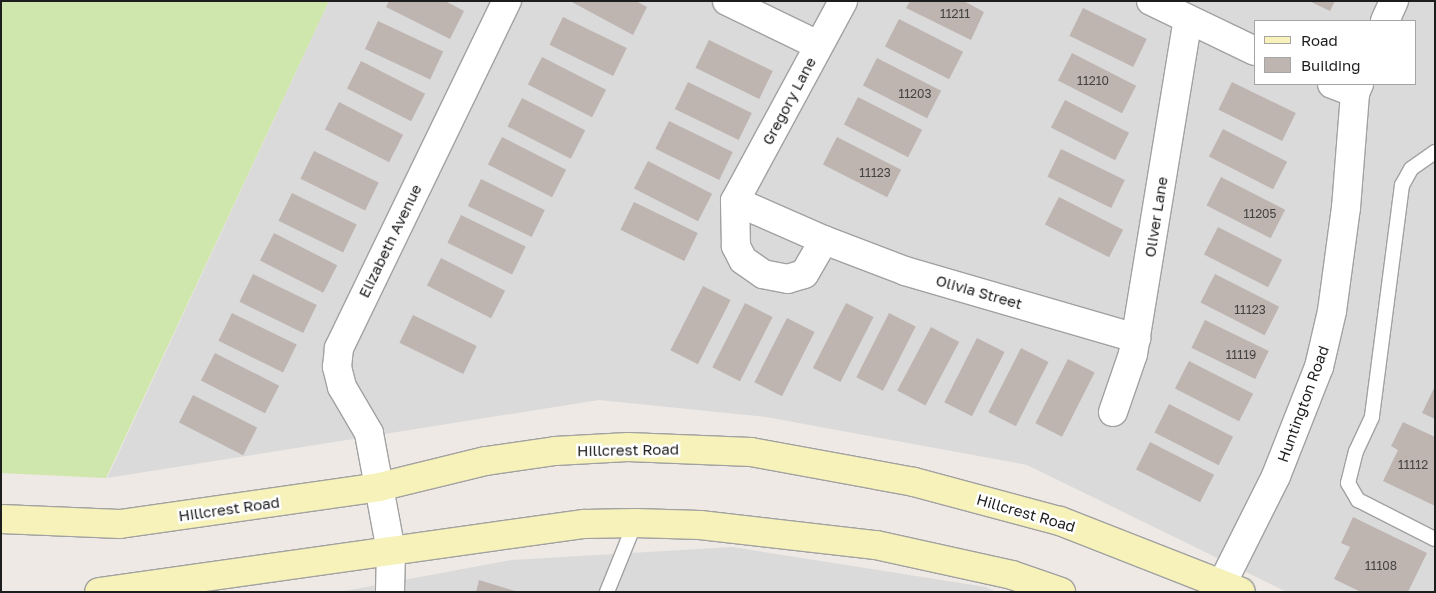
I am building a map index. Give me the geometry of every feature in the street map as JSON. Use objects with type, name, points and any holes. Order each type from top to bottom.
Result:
[{"type":"main road","name":"Hillcrest Road","points":[[1,519],[120,524],[379,487],[486,461],[555,451],[628,447],[751,452],[914,482],[1060,520],[1227,589]]},
{"type":"main road","points":[[99,592],[584,524],[635,523],[700,525],[876,545],[1012,576],[1061,592]]},
{"type":"street","name":"Elizabeth Avenue","points":[[390,592],[391,551],[369,432],[342,387],[337,367],[339,348],[506,1]]},
{"type":"street","points":[[727,1],[818,45]]},
{"type":"street","name":"Gregory Lane","points":[[735,201],[842,1]]},
{"type":"street","points":[[1151,1],[1254,51]]},
{"type":"street","points":[[1385,20],[1394,1]]},
{"type":"street","name":"Oliver Lane","points":[[1112,412],[1136,338],[1188,19]]},
{"type":"street","name":"Huntington Road","points":[[1227,589],[1276,476],[1319,367],[1332,311],[1346,208],[1349,87]]},
{"type":"street","points":[[735,201],[736,246],[743,260],[763,274],[788,279],[804,274],[824,240]]},
{"type":"street","name":"Olivia Street","points":[[735,201],[824,240],[905,270],[1136,338]]},
{"type":"lane","points":[[1435,152],[1411,169],[1402,185],[1372,417],[1356,451],[1348,483],[1358,500],[1435,539]]},
{"type":"lane","points":[[607,592],[635,523]]},
{"type":"shaded area","points":[[329,1],[1435,1],[1435,592],[1287,592],[1027,465],[766,417],[599,400],[107,478]]},
{"type":"shaded area","points":[[732,547],[986,587],[996,592],[339,592],[511,560]]},
{"type":"green space","points":[[1,1],[329,1],[106,478],[1,473]]},
{"type":"building","points":[[389,1],[445,1],[464,11],[450,39],[386,7]]},
{"type":"building","points":[[570,1],[636,1],[647,7],[633,35]]},
{"type":"building","points":[[910,1],[964,1],[984,12],[971,40],[906,8]]},
{"type":"building","points":[[1309,1],[1335,1],[1330,11]]},
{"type":"building","points":[[1083,8],[1147,39],[1133,67],[1069,36]]},
{"type":"building","points":[[563,17],[627,48],[613,76],[549,45]]},
{"type":"building","points":[[899,19],[963,52],[949,79],[885,47]]},
{"type":"building","points":[[378,21],[443,51],[430,80],[365,49]]},
{"type":"building","points":[[709,40],[773,71],[759,99],[695,68]]},
{"type":"building","points":[[1072,53],[1136,86],[1122,113],[1058,81]]},
{"type":"building","points":[[542,57],[606,90],[592,117],[528,85]]},
{"type":"building","points":[[877,58],[941,91],[927,118],[863,86]]},
{"type":"building","points":[[361,61],[425,94],[411,121],[347,89]]},
{"type":"building","points":[[688,82],[752,113],[739,140],[675,109]]},
{"type":"building","points":[[1232,82],[1296,113],[1282,141],[1218,110]]},
{"type":"building","points":[[858,97],[922,130],[908,157],[844,125]]},
{"type":"building","points":[[522,98],[585,130],[571,159],[507,127]]},
{"type":"building","points":[[1065,100],[1129,133],[1115,160],[1051,128]]},
{"type":"building","points":[[339,102],[403,135],[389,162],[325,130]]},
{"type":"building","points":[[669,121],[733,152],[719,180],[655,149]]},
{"type":"building","points":[[1223,129],[1287,162],[1273,189],[1209,157]]},
{"type":"building","points":[[502,137],[566,170],[552,197],[488,165]]},
{"type":"building","points":[[837,137],[901,170],[887,197],[823,165]]},
{"type":"building","points":[[1061,149],[1125,180],[1111,208],[1047,177]]},
{"type":"building","points":[[314,151],[379,183],[365,210],[300,179]]},
{"type":"building","points":[[648,161],[712,194],[698,221],[634,189]]},
{"type":"building","points":[[1221,177],[1285,210],[1271,238],[1206,206]]},
{"type":"building","points":[[481,179],[545,210],[532,237],[468,206]]},
{"type":"building","points":[[292,193],[357,225],[343,252],[278,221]]},
{"type":"building","points":[[1059,197],[1123,230],[1109,257],[1045,225]]},
{"type":"building","points":[[634,202],[698,233],[684,261],[620,230]]},
{"type":"building","points":[[461,215],[526,247],[512,274],[447,243]]},
{"type":"building","points":[[1218,227],[1282,260],[1268,287],[1204,255]]},
{"type":"building","points":[[274,233],[337,265],[323,293],[260,261]]},
{"type":"building","points":[[441,258],[505,291],[491,318],[427,286]]},
{"type":"building","points":[[253,274],[317,305],[303,333],[239,302]]},
{"type":"building","points":[[1215,274],[1279,307],[1265,335],[1200,303]]},
{"type":"building","points":[[703,286],[731,300],[698,364],[670,350]]},
{"type":"building","points":[[745,303],[773,317],[740,381],[712,367]]},
{"type":"building","points":[[846,303],[874,317],[840,382],[813,368]]},
{"type":"building","points":[[232,313],[297,345],[283,372],[218,341]]},
{"type":"building","points":[[889,313],[916,327],[883,391],[856,377]]},
{"type":"building","points":[[413,315],[477,346],[463,374],[399,343]]},
{"type":"building","points":[[787,318],[815,332],[782,396],[754,382]]},
{"type":"building","points":[[1205,320],[1269,351],[1255,379],[1191,348]]},
{"type":"building","points":[[931,327],[959,342],[925,406],[897,391]]},
{"type":"building","points":[[977,338],[1005,352],[972,416],[944,402]]},
{"type":"building","points":[[1021,348],[1049,362],[1016,426],[988,412]]},
{"type":"building","points":[[215,353],[279,386],[265,413],[201,381]]},
{"type":"building","points":[[1068,359],[1095,373],[1062,437],[1035,423]]},
{"type":"building","points":[[1189,361],[1253,394],[1239,421],[1175,389]]},
{"type":"building","points":[[1435,386],[1435,419],[1422,413]]},
{"type":"building","points":[[193,395],[257,428],[243,455],[179,423]]},
{"type":"building","points":[[1169,404],[1233,437],[1219,465],[1154,433]]},
{"type":"building","points":[[1403,422],[1435,437],[1435,506],[1383,481],[1398,450],[1391,446]]},
{"type":"building","points":[[1150,442],[1214,475],[1200,502],[1136,470]]},
{"type":"building","points":[[1353,517],[1427,553],[1408,592],[1361,592],[1334,579],[1350,547],[1341,543]]},
{"type":"building","points":[[479,580],[515,591],[515,592],[476,592]]}]
